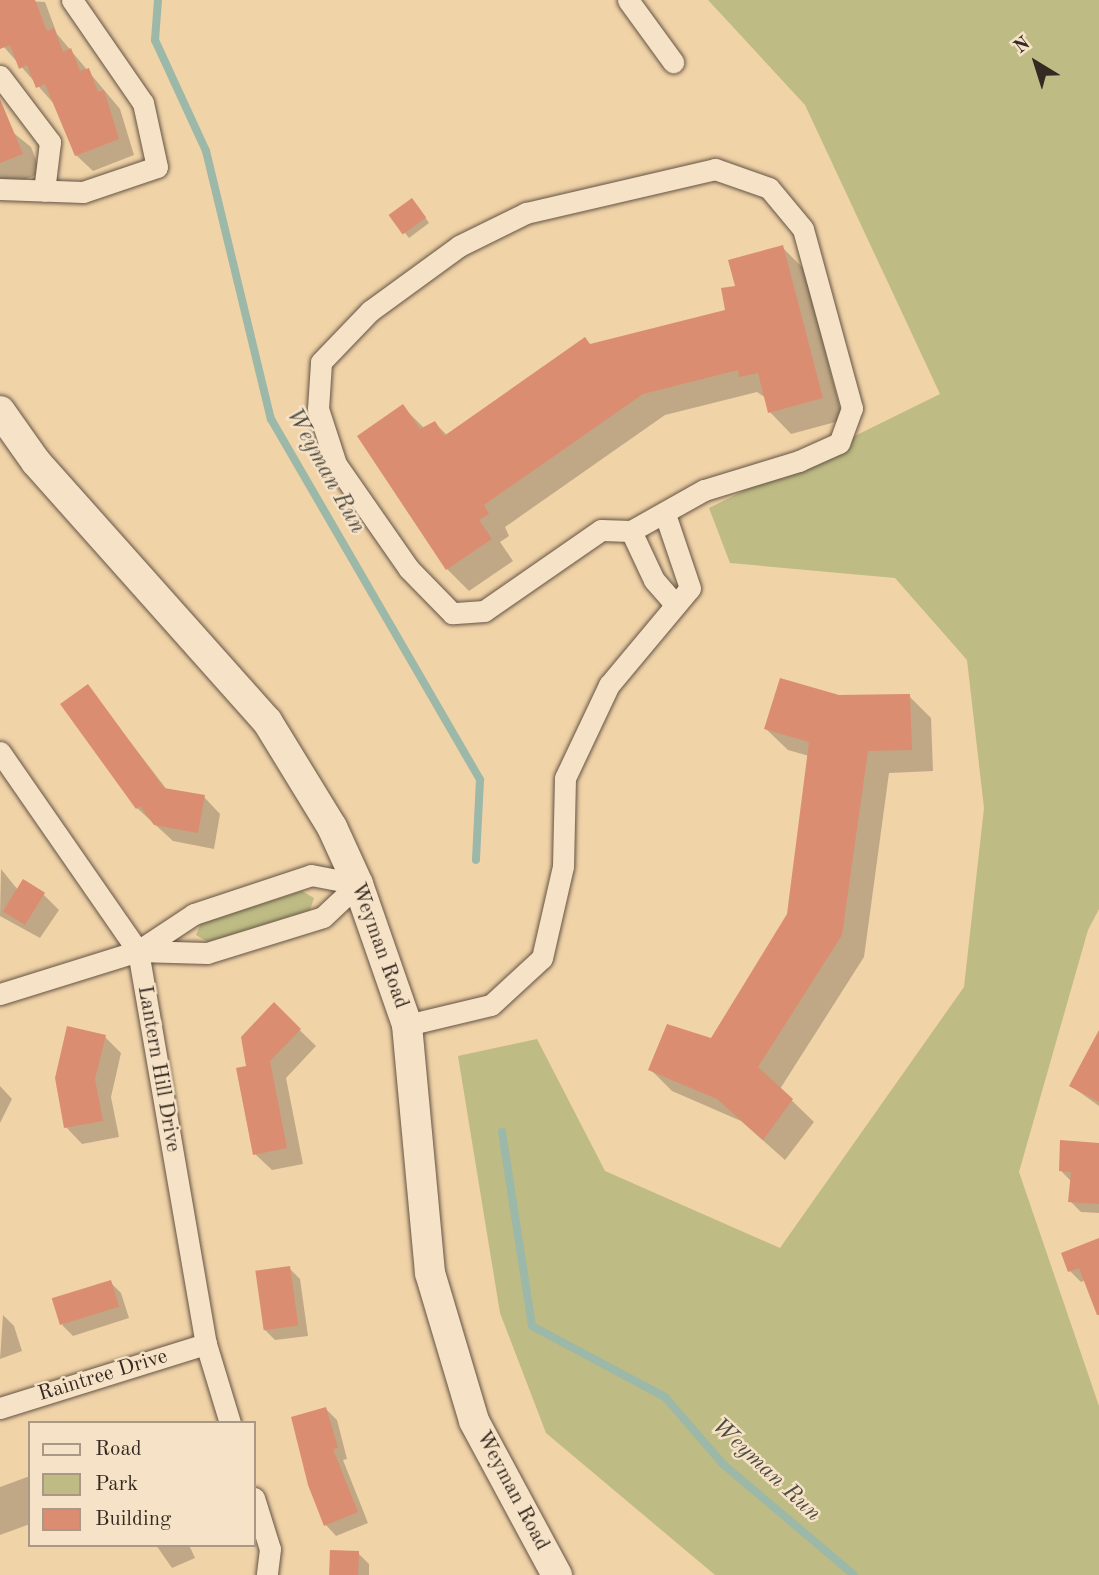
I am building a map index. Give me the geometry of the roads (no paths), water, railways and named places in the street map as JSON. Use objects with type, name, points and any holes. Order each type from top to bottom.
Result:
[{"type":"street","points":[[0,189],[83,192],[157,167],[143,103],[72,0]]},
{"type":"street","points":[[628,0],[673,62]]},
{"type":"street","points":[[0,76],[50,142],[44,191]]},
{"type":"street","points":[[715,169],[769,188],[803,229],[852,408],[839,443],[799,461],[704,491],[665,514],[631,531],[601,530],[484,611],[452,613],[409,569],[337,464],[318,409],[321,362],[370,311],[459,246],[526,213],[715,169]]},
{"type":"street","name":"Weyman Road","points":[[0,411],[36,462],[267,721],[332,827],[358,884],[407,1025],[430,1273],[474,1422],[557,1575]]},
{"type":"street","points":[[407,1025],[491,1005],[542,958],[563,866],[565,778],[609,685],[690,588],[665,514]]},
{"type":"street","points":[[631,531],[654,580],[676,605]]},
{"type":"street","name":"Lantern Hill Drive","points":[[0,752],[138,951],[206,1344],[229,1421]]},
{"type":"street","points":[[0,994],[138,951],[194,914],[311,875],[358,884]]},
{"type":"street","points":[[138,951],[206,953],[323,916],[358,884]]},
{"type":"street","name":"Raintree Drive","points":[[0,1408],[206,1344]]},
{"type":"street","points":[[256,1504],[270,1549],[267,1575]]},
{"type":"waterway","name":"Weyman Run","points":[[158,0],[155,40],[206,151],[271,419],[480,780],[476,860]]},
{"type":"waterway","name":"Weyman Run","points":[[502,1132],[532,1326],[665,1397],[724,1465],[854,1575]]}]
